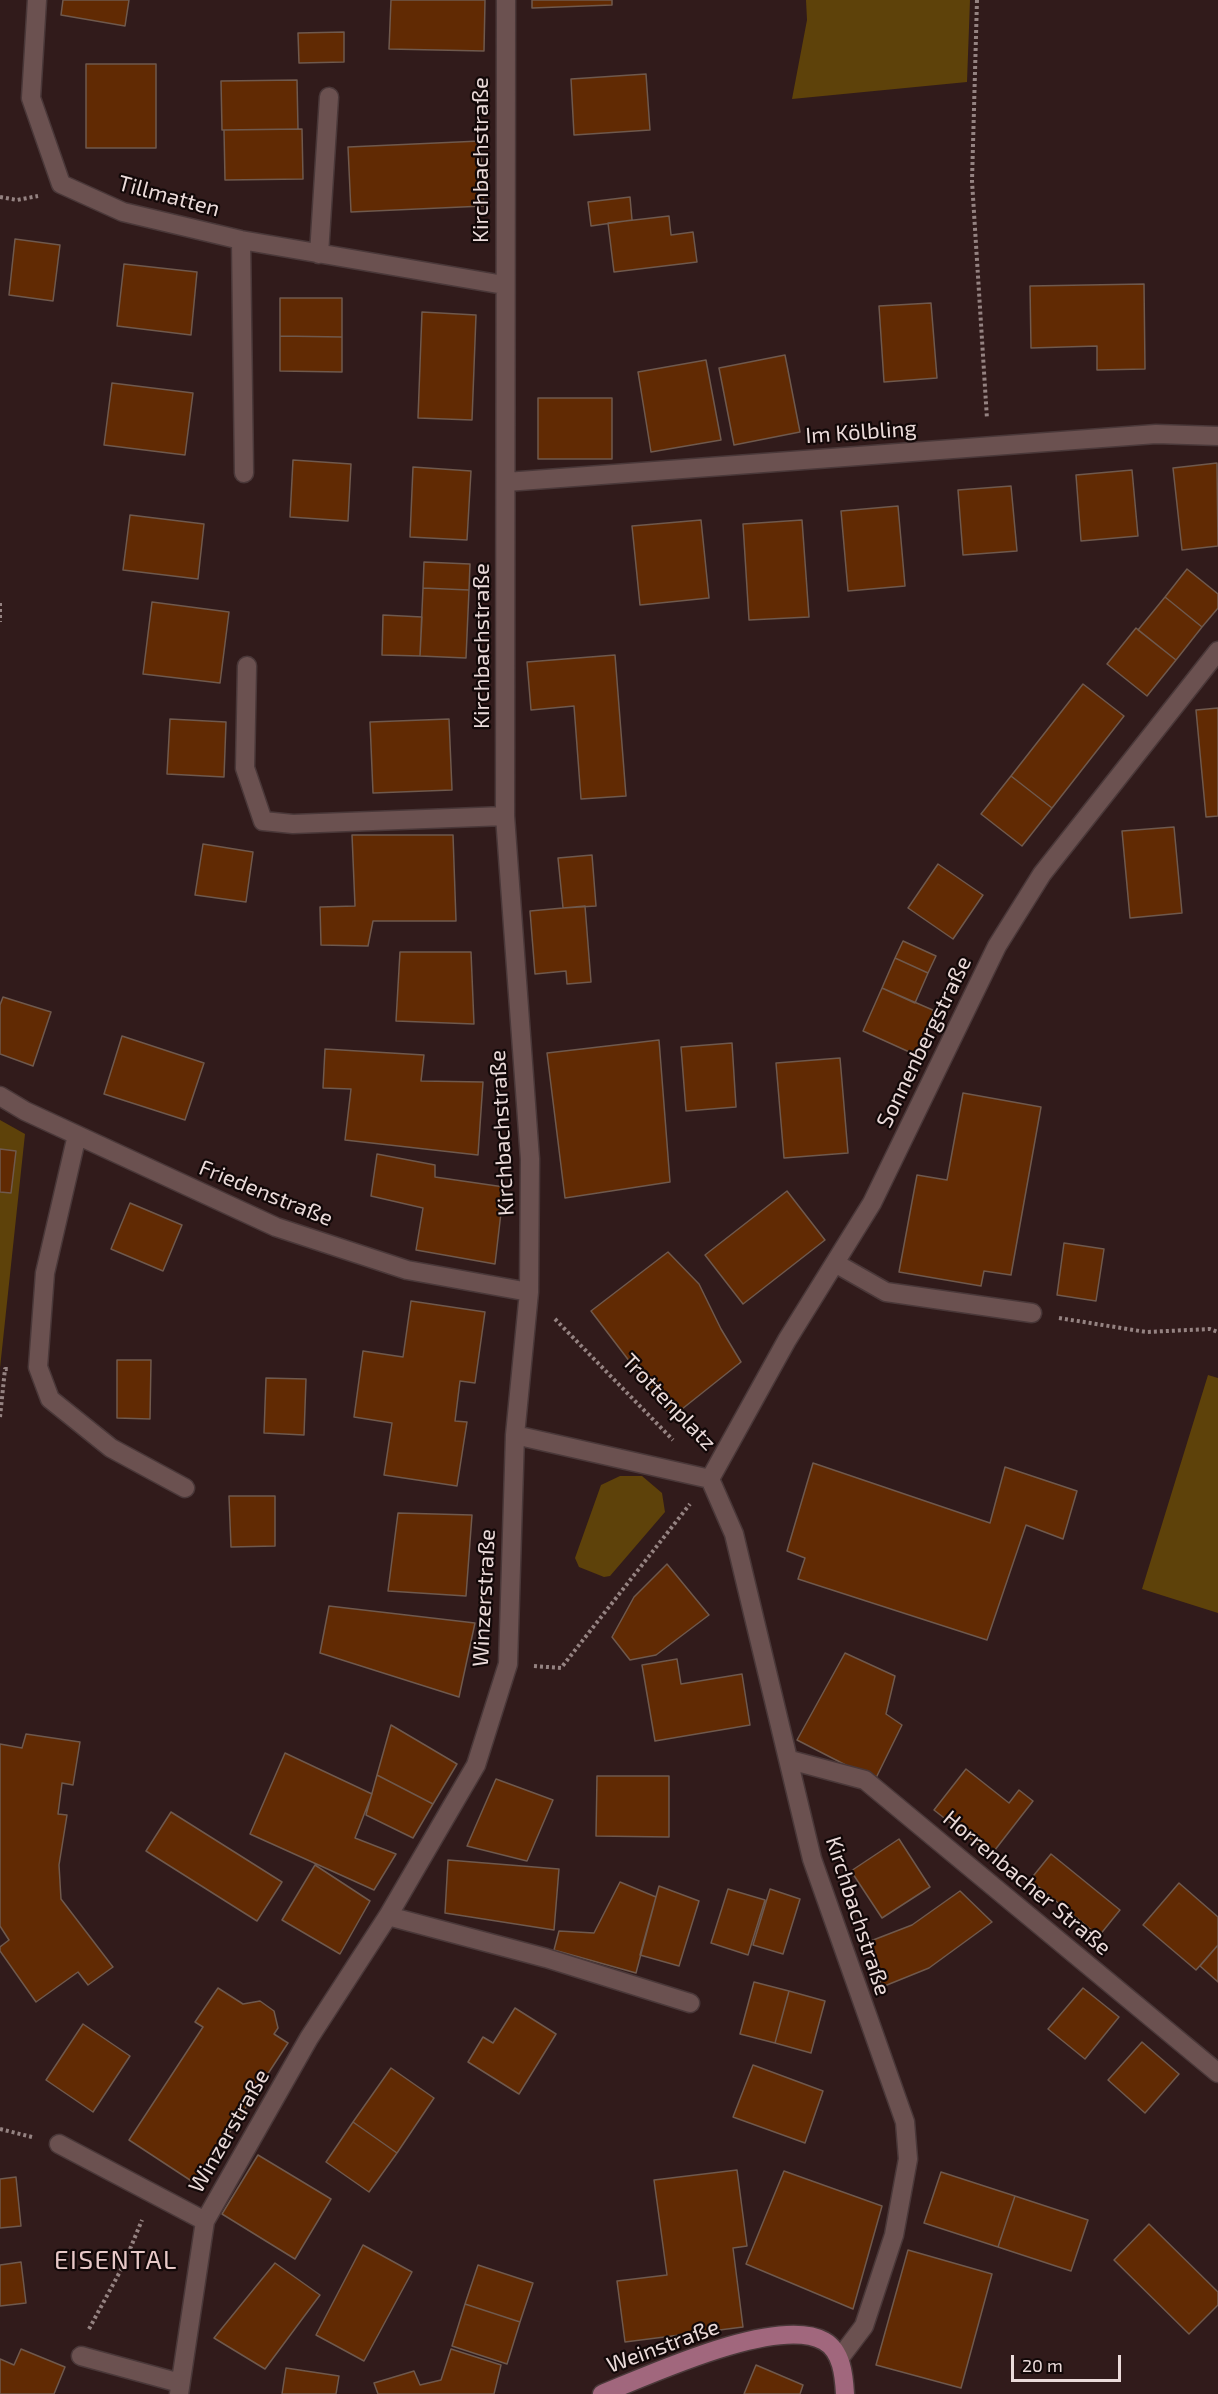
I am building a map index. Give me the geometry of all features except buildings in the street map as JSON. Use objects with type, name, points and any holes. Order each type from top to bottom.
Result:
[{"type":"main road","name":"Weinstraße","points":[[602,2394],[713,2350],[772,2337],[809,2336],[826,2342],[839,2359]]},
{"type":"main road","points":[[839,2359],[844,2372],[845,2394]]},
{"type":"street","points":[[37,0],[31,98],[61,184]]},
{"type":"street","name":"Kirchbachstraße","points":[[506,0],[505,816],[530,1159],[529,1292]]},
{"type":"street","points":[[319,254],[329,97]]},
{"type":"street","name":"Tillmatten","points":[[61,184],[123,212],[241,240],[504,285]]},
{"type":"street","name":"Tillmatten","points":[[241,240],[244,472]]},
{"type":"street","name":"Im Kölbling","points":[[507,482],[1156,434],[1218,436]]},
{"type":"street","name":"Sonnenbergstraße","points":[[710,1479],[787,1340],[836,1263],[877,1192],[998,946],[1036,883],[1218,651]]},
{"type":"street","points":[[247,666],[245,768],[263,821],[293,824],[505,816]]},
{"type":"street","name":"Friedenstraße","points":[[0,1096],[25,1111],[276,1227],[407,1270],[529,1292]]},
{"type":"street","points":[[77,1135],[45,1273],[38,1367],[50,1400],[111,1448],[185,1488]]},
{"type":"street","points":[[836,1263],[886,1292],[1032,1314]]},
{"type":"street","name":"Winzerstraße","points":[[179,2388],[205,2221],[309,2038],[388,1916],[476,1765],[508,1664],[515,1435],[529,1292]]},
{"type":"street","name":"Trottenplatz","points":[[515,1435],[710,1479]]},
{"type":"street","name":"Kirchbachstraße","points":[[710,1479],[734,1534],[812,1859],[904,2122],[908,2159],[894,2235],[864,2326],[839,2359]]},
{"type":"street","name":"Horrenbacher Straße","points":[[790,1760],[865,1780],[1218,2073]]},
{"type":"street","points":[[388,1916],[546,1958],[690,2003]]},
{"type":"street","points":[[59,2144],[205,2221]]},
{"type":"street","points":[[81,2356],[179,2388]]},
{"type":"path","points":[[977,0],[972,181],[989,447]]},
{"type":"path","points":[[0,197],[17,200],[42,195],[61,184]]},
{"type":"path","points":[[0,603],[0,622]]},
{"type":"path","name":"Trottenplatz","points":[[529,1292],[677,1445]]},
{"type":"path","points":[[1032,1314],[1146,1332],[1210,1329],[1218,1332]]},
{"type":"path","points":[[0,1417],[5,1369],[38,1367]]},
{"type":"path","points":[[508,1664],[561,1668],[710,1479]]},
{"type":"path","points":[[81,2356],[90,2324],[123,2266],[152,2194]]},
{"type":"shaded area","points":[[806,0],[970,0],[967,82],[792,99],[807,20]]},
{"type":"shaded area","points":[[0,1120],[25,1134],[0,1368]]},
{"type":"shaded area","points":[[1208,1375],[1218,1378],[1218,1613],[1142,1589]]},
{"type":"shaded area","points":[[620,1476],[642,1476],[662,1493],[665,1512],[610,1576],[604,1577],[579,1567],[575,1558],[601,1485]]},
{"type":"district","name":"EISENTAL","points":[[116,2260]]}]
